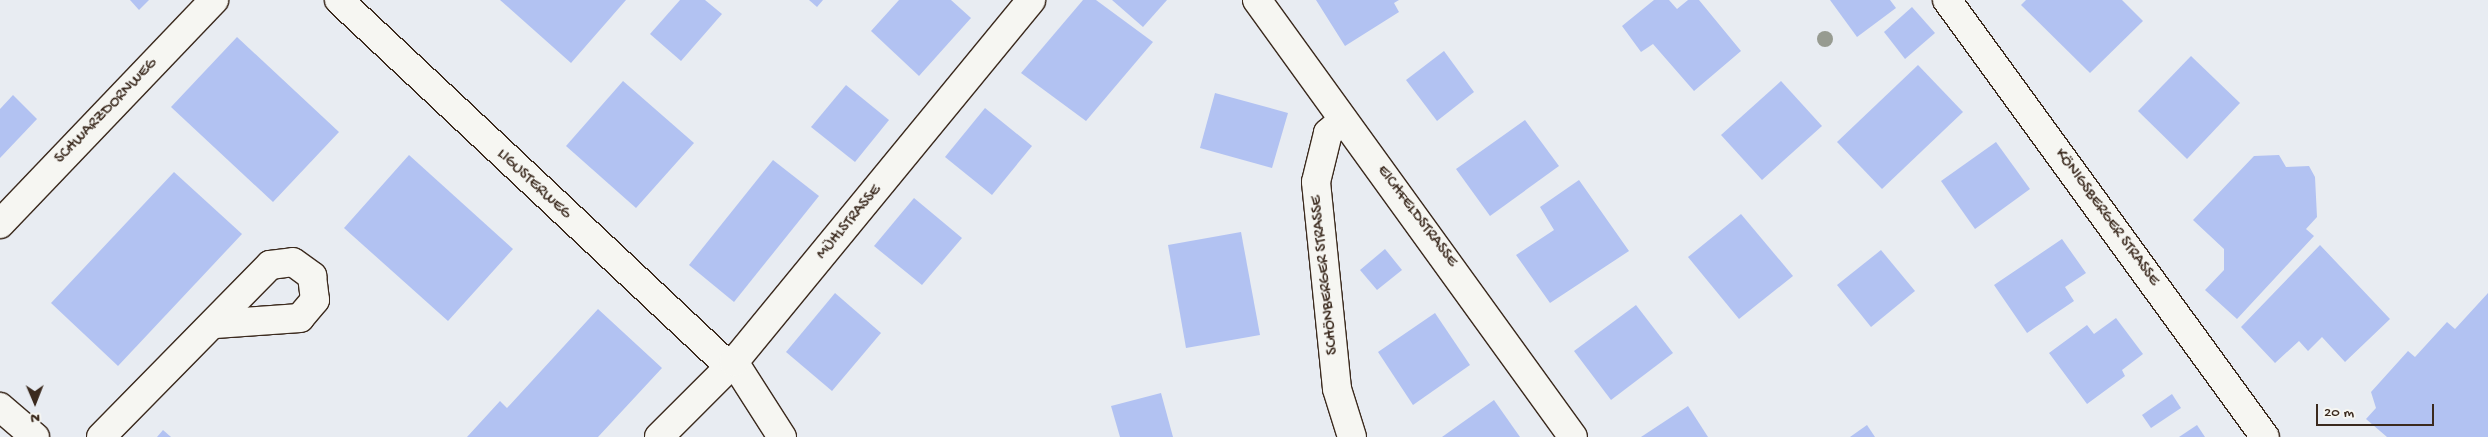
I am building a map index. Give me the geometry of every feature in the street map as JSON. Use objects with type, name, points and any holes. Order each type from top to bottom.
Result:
[{"type":"street","name":"SCHWARZDORNWEG","points":[[0,224],[214,0]]},
{"type":"street","name":"LIGUSTERWEG","points":[[339,0],[732,364],[782,437]]},
{"type":"street","name":"MÜHLSTRASSE","points":[[659,437],[732,364],[1031,0]]},
{"type":"street","name":"EICHFELDSTRASSE","points":[[1257,0],[1343,120],[1431,235],[1573,437]]},
{"type":"street","name":"KÖNIGSBERGER STRASSE","points":[[1947,0],[2265,437]]},
{"type":"street","name":"SCHÖNBERGER STRASSE","points":[[1343,120],[1328,132],[1316,182],[1337,388],[1352,437]]},
{"type":"street","points":[[101,437],[215,324]]},
{"type":"street","points":[[0,407],[36,437]]},
{"type":"building","points":[[130,0],[149,0],[139,10]]},
{"type":"building","points":[[500,0],[626,0],[571,63]]},
{"type":"building","points":[[680,0],[705,0],[722,14],[681,61],[650,34]]},
{"type":"building","points":[[809,0],[823,0],[817,7]]},
{"type":"building","points":[[899,0],[951,0],[971,18],[919,76],[871,31]]},
{"type":"building","points":[[1083,0],[1096,0],[1153,42],[1086,121],[1021,73]]},
{"type":"building","points":[[1112,0],[1167,0],[1143,27]]},
{"type":"building","points":[[1316,0],[1399,0],[1394,3],[1399,12],[1345,46]]},
{"type":"building","points":[[1654,0],[1669,0],[1677,9],[1688,0],[1699,0],[1741,51],[1694,91],[1653,44],[1641,52],[1622,26]]},
{"type":"building","points":[[1830,0],[1890,0],[1896,8],[1857,37]]},
{"type":"building","points":[[2026,0],[2122,0],[2143,21],[2090,73],[2021,5]]},
{"type":"building","points":[[1912,7],[1935,33],[1905,59],[1884,32]]},
{"type":"building","points":[[237,37],[339,132],[273,202],[171,107]]},
{"type":"building","points":[[1444,51],[1474,92],[1437,121],[1406,80]]},
{"type":"building","points":[[2191,56],[2240,103],[2187,159],[2138,111]]},
{"type":"building","points":[[1918,65],[1963,112],[1882,189],[1837,142]]},
{"type":"building","points":[[623,81],[694,143],[636,208],[566,146]]},
{"type":"building","points":[[1781,81],[1822,126],[1762,180],[1721,135]]},
{"type":"building","points":[[846,85],[889,120],[855,162],[811,127]]},
{"type":"building","points":[[1215,93],[1288,113],[1272,168],[1200,148]]},
{"type":"building","points":[[13,95],[37,119],[0,158],[0,109]]},
{"type":"building","points":[[985,108],[1032,146],[992,195],[945,157]]},
{"type":"building","points":[[1525,120],[1559,166],[1490,216],[1456,169]]},
{"type":"building","points":[[1996,142],[2030,189],[1975,229],[1941,181]]},
{"type":"building","points":[[409,155],[513,249],[448,321],[344,228]]},
{"type":"building","points":[[2279,155],[2286,167],[2309,166],[2315,177],[2317,217],[2306,229],[2314,236],[2237,319],[2205,290],[2224,270],[2224,249],[2193,220],[2254,156]]},
{"type":"building","points":[[773,160],[819,196],[734,302],[689,265]]},
{"type":"building","points":[[174,172],[242,234],[118,366],[51,303]]},
{"type":"building","points":[[1579,180],[1629,251],[1550,303],[1516,255],[1554,230],[1540,207]]},
{"type":"building","points":[[914,198],[962,238],[922,285],[874,246]]},
{"type":"building","points":[[1741,214],[1793,276],[1739,319],[1688,257]]},
{"type":"building","points":[[1241,232],[1260,335],[1186,348],[1168,245]]},
{"type":"building","points":[[2062,239],[2086,273],[2065,287],[2074,301],[2027,333],[1994,285]]},
{"type":"building","points":[[2320,245],[2390,319],[2345,362],[2322,337],[2308,351],[2299,341],[2275,363],[2241,327]]},
{"type":"building","points":[[1385,249],[1402,270],[1377,290],[1360,270]]},
{"type":"building","points":[[1881,250],[1915,291],[1871,327],[1837,285]]},
{"type":"building","points":[[835,293],[881,333],[832,391],[786,352]]},
{"type":"building","points":[[2488,293],[2488,437],[2387,437],[2366,419],[2376,408],[2371,392],[2408,351],[2415,357],[2447,322],[2455,329]]},
{"type":"building","points":[[1636,305],[1673,353],[1611,400],[1574,351]]},
{"type":"building","points":[[598,309],[662,368],[598,437],[467,437],[500,401],[507,408]]},
{"type":"building","points":[[1435,313],[1470,365],[1413,405],[1378,352]]},
{"type":"building","points":[[2116,318],[2143,354],[2122,370],[2125,376],[2087,404],[2049,353],[2087,325],[2094,334]]},
{"type":"building","points":[[1161,393],[1173,437],[1120,437],[1111,406]]},
{"type":"building","points":[[2172,394],[2181,408],[2151,428],[2142,415]]},
{"type":"building","points":[[1494,400],[1520,437],[1442,437]]},
{"type":"building","points":[[1688,406],[1708,437],[1641,437]]},
{"type":"building","points":[[1867,425],[1875,437],[1850,437]]},
{"type":"building","points":[[2197,425],[2205,437],[2179,437]]},
{"type":"building","points":[[163,430],[171,437],[157,437]]}]
